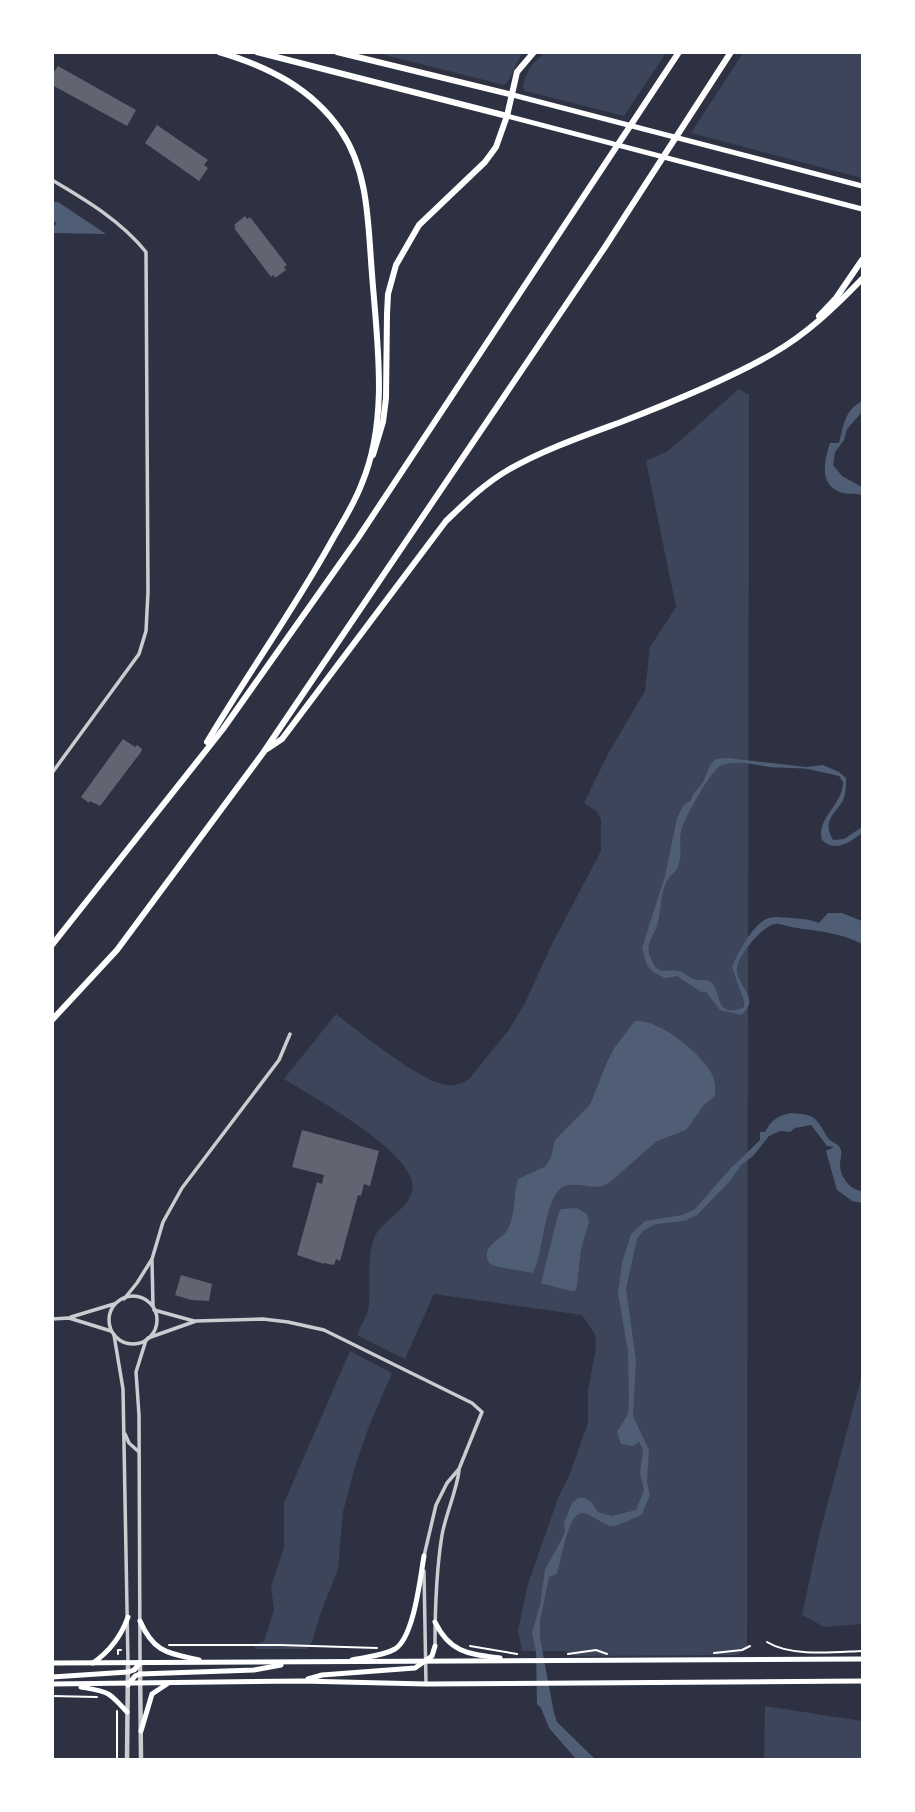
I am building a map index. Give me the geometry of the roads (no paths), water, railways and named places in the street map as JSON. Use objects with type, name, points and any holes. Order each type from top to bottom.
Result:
[{"type":"highway","points":[[219,52],[276,74],[302,89],[324,109],[343,133],[358,165],[369,224],[379,367],[376,422],[364,480]]},
{"type":"highway","points":[[257,52],[507,116]]},
{"type":"highway","points":[[337,52],[513,94]]},
{"type":"highway","points":[[198,758],[314,573],[351,510],[364,480],[383,422],[388,293],[396,265],[419,225],[485,162],[496,147],[507,116],[517,72],[534,52]]},
{"type":"highway","points":[[52,945],[222,729],[358,538],[679,52]]},
{"type":"highway","points":[[52,1020],[117,950],[263,753],[653,174],[732,52]]},
{"type":"highway","points":[[803,333],[836,298],[863,260]]},
{"type":"highway","points":[[263,753],[282,738],[446,521],[475,493],[507,471],[557,446],[625,420],[774,353],[828,314],[863,279]]},
{"type":"main road","points":[[513,94],[863,186]]},
{"type":"main road","points":[[507,116],[863,209]]},
{"type":"main road","points":[[343,1662],[392,1651],[401,1645],[412,1617],[424,1556]]},
{"type":"main road","points":[[93,1663],[105,1655],[122,1633],[128,1617]]},
{"type":"main road","points":[[140,1621],[150,1642],[165,1653],[209,1663]]},
{"type":"main road","points":[[435,1622],[451,1645],[484,1656],[518,1658]]},
{"type":"main road","points":[[302,1681],[322,1675],[415,1668],[432,1656],[435,1646]]},
{"type":"main road","points":[[52,1664],[425,1662],[518,1658],[863,1660]]},
{"type":"main road","points":[[128,1685],[140,1674],[254,1670],[298,1662]]},
{"type":"main road","points":[[52,1677],[128,1672],[140,1663]]},
{"type":"main road","points":[[52,1684],[863,1681]]},
{"type":"main road","points":[[64,1684],[106,1691],[113,1695],[127,1712]]},
{"type":"main road","points":[[141,1731],[152,1694],[168,1684]]},
{"type":"street","points":[[52,180],[102,211],[137,240],[146,252],[148,566],[146,631],[139,654],[52,773]]},
{"type":"street","points":[[52,1319],[69,1318],[116,1304],[124,1299],[152,1259],[163,1222],[182,1188],[279,1060],[290,1034]]},
{"type":"street","points":[[141,1759],[136,1372],[147,1339],[156,1325],[152,1259]]},
{"type":"street","points":[[124,1299],[140,1298],[153,1309],[196,1321],[267,1319],[324,1330],[458,1396],[482,1412],[459,1468],[443,1532],[436,1580],[435,1646]]},
{"type":"street","points":[[116,1304],[109,1320],[123,1389],[128,1617],[127,1759]]},
{"type":"street","points":[[69,1318],[113,1333],[125,1343],[132,1344],[196,1321]]},
{"type":"street","points":[[124,1432],[128,1443],[139,1452]]},
{"type":"street","points":[[426,1684],[424,1556],[436,1505],[447,1483],[459,1468]]}]
